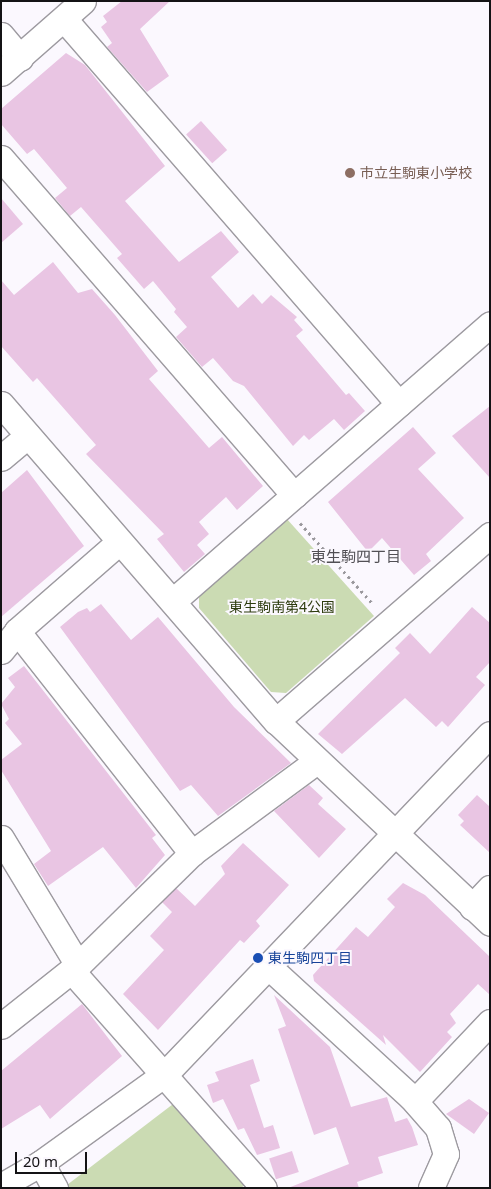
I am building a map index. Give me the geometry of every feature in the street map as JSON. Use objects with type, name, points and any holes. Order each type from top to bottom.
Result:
[{"type":"street","points":[[1,35],[10,66],[83,1]]},
{"type":"street","points":[[64,19],[399,404]]},
{"type":"street","points":[[1,158],[289,499]]},
{"type":"street","points":[[173,601],[490,324]]},
{"type":"street","points":[[1,404],[119,542],[276,720],[317,761],[396,833],[481,915],[490,888]]},
{"type":"street","points":[[1,458],[28,435]]},
{"type":"street","points":[[276,720],[490,535]]},
{"type":"street","points":[[1,651],[18,631],[119,542]]},
{"type":"street","points":[[18,631],[192,853]]},
{"type":"street","points":[[1,1186],[41,1164],[165,1074],[270,968],[490,734]]},
{"type":"street","points":[[1,1026],[74,967],[192,853],[317,761]]},
{"type":"street","points":[[1,838],[74,967],[259,1186]]},
{"type":"street","points":[[270,968],[415,1101],[438,1128],[446,1154],[431,1188]]},
{"type":"street","points":[[415,1101],[490,1022]]},
{"type":"street","points":[[41,1164],[55,1188]]},
{"type":"path","points":[[289,499],[390,623]]},
{"type":"green space","name":"東生駒南第4公園","points":[[286,518],[374,616],[286,693],[271,692],[199,608],[199,594]]},
{"type":"green space","points":[[181,1098],[249,1182],[241,1188],[63,1188]]},
{"type":"building","points":[[122,1],[170,1],[140,29],[169,76],[147,92],[107,47],[112,43],[101,27],[107,22],[103,16]]},
{"type":"building","points":[[66,53],[85,65],[165,166],[125,201],[179,262],[221,231],[239,252],[211,277],[238,308],[253,294],[262,304],[271,295],[297,317],[294,320],[303,330],[296,336],[346,395],[349,393],[365,411],[344,430],[334,419],[309,440],[304,435],[293,446],[244,386],[233,381],[213,358],[202,367],[176,337],[187,327],[174,312],[176,309],[153,281],[144,289],[117,258],[122,254],[81,207],[70,216],[55,198],[67,188],[34,149],[27,154],[1,124],[1,109]]},
{"type":"building","points":[[201,121],[227,150],[212,163],[186,134]]},
{"type":"building","points":[[1,198],[23,224],[1,243]]},
{"type":"building","points":[[53,262],[78,293],[92,289],[115,315],[158,371],[149,379],[209,448],[222,437],[263,486],[237,510],[226,497],[199,522],[209,534],[197,545],[205,554],[184,572],[157,539],[164,534],[86,454],[96,445],[37,378],[33,382],[1,346],[1,280],[14,295]]},
{"type":"building","points":[[490,406],[490,478],[452,436]]},
{"type":"building","points":[[413,427],[436,453],[418,469],[464,518],[426,554],[431,561],[414,575],[382,538],[368,552],[328,502]]},
{"type":"building","points":[[27,470],[84,546],[1,617],[1,493]]},
{"type":"building","points":[[101,604],[131,640],[158,617],[234,707],[291,763],[218,816],[191,785],[180,791],[60,627],[78,612],[87,608],[90,612]]},
{"type":"building","points":[[472,607],[490,623],[490,662],[476,677],[485,685],[448,727],[442,721],[436,727],[405,698],[342,754],[318,734],[400,653],[395,648],[410,633],[430,654]]},
{"type":"building","points":[[24,666],[156,835],[152,838],[165,855],[136,888],[103,847],[48,886],[34,864],[51,851],[1,770],[1,760],[22,744],[5,723],[9,719],[1,704],[15,687],[8,678]]},
{"type":"building","points":[[309,785],[323,798],[318,804],[346,829],[319,858],[274,811]]},
{"type":"building","points":[[477,795],[490,807],[490,853],[460,825],[464,821],[458,815]]},
{"type":"building","points":[[243,843],[289,885],[256,921],[260,926],[244,943],[240,940],[158,1030],[123,994],[164,950],[150,936],[172,912],[162,902],[176,888],[195,906],[225,874],[221,866]]},
{"type":"building","points":[[403,883],[425,895],[490,957],[490,995],[478,984],[450,1014],[456,1023],[447,1032],[452,1037],[420,1072],[383,1035],[386,1045],[314,981],[313,975],[356,927],[368,937],[395,907],[387,899]]},
{"type":"building","points":[[274,995],[330,1047],[351,1107],[387,1097],[395,1122],[407,1118],[412,1127],[418,1145],[378,1157],[383,1173],[357,1182],[359,1188],[288,1188],[349,1164],[336,1127],[314,1135],[278,1029],[286,1026]]},
{"type":"building","points":[[82,1004],[122,1056],[50,1119],[40,1105],[1,1129],[1,1071]]},
{"type":"building","points":[[253,1059],[260,1081],[250,1085],[264,1128],[273,1125],[280,1148],[257,1155],[244,1128],[238,1130],[223,1099],[213,1103],[207,1085],[219,1081],[215,1072]]},
{"type":"building","points":[[469,1099],[489,1113],[474,1134],[446,1114]]},
{"type":"building","points":[[292,1151],[299,1172],[276,1179],[269,1158]]},
{"type":"place","name":"市立生駒東小学校","points":[[350,173]]},
{"type":"place","name":"東生駒四丁目","points":[[258,958]]},
{"type":"district","name":"東生駒四丁目","points":[[356,557]]}]
